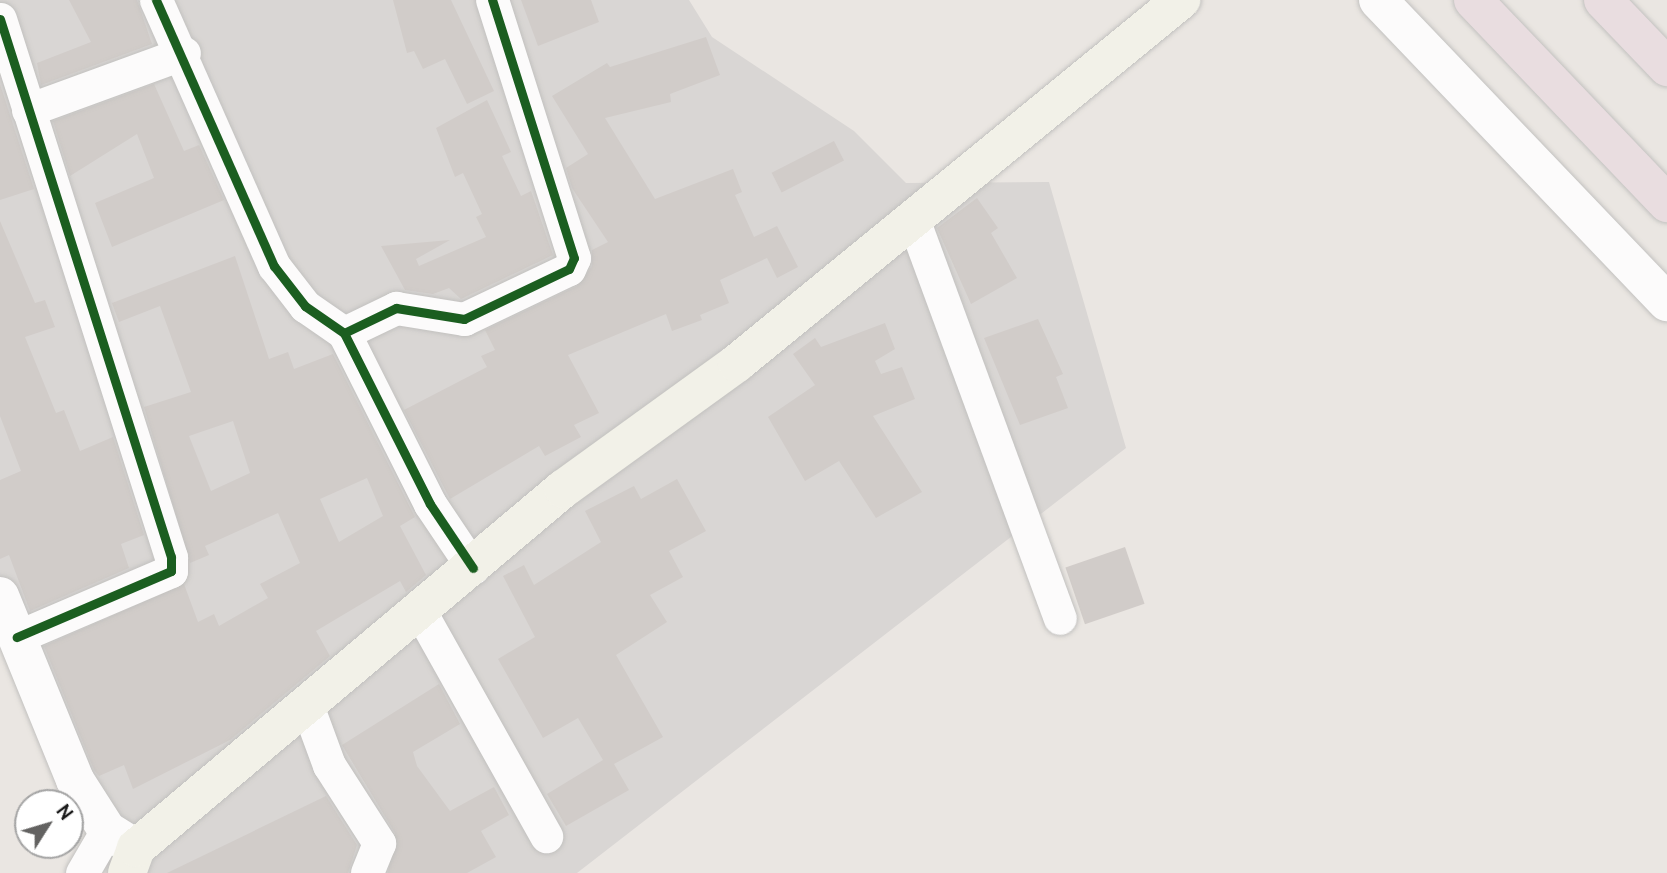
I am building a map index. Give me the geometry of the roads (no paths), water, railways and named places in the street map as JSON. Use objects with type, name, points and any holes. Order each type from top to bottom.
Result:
[{"type":"highway","points":[[1473,0],[1667,203]]},
{"type":"highway","points":[[1603,0],[1667,67]]},
{"type":"main road","points":[[124,850],[308,708],[563,489],[737,363],[1181,0]]},
{"type":"street","points":[[156,0],[184,53],[274,266],[305,306],[345,334],[430,504],[473,568]]},
{"type":"street","points":[[345,334],[396,308],[464,319],[569,269],[574,258],[492,0]]},
{"type":"street","points":[[1378,0],[1667,302]]},
{"type":"street","points":[[2,30],[171,571],[17,637]]},
{"type":"street","points":[[28,110],[184,53]]},
{"type":"street","points":[[913,219],[1060,618]]},
{"type":"street","points":[[0,596],[75,780],[124,850],[82,873]]},
{"type":"street","points":[[421,613],[546,835]]},
{"type":"street","points":[[308,708],[329,765],[379,843],[367,873]]}]
